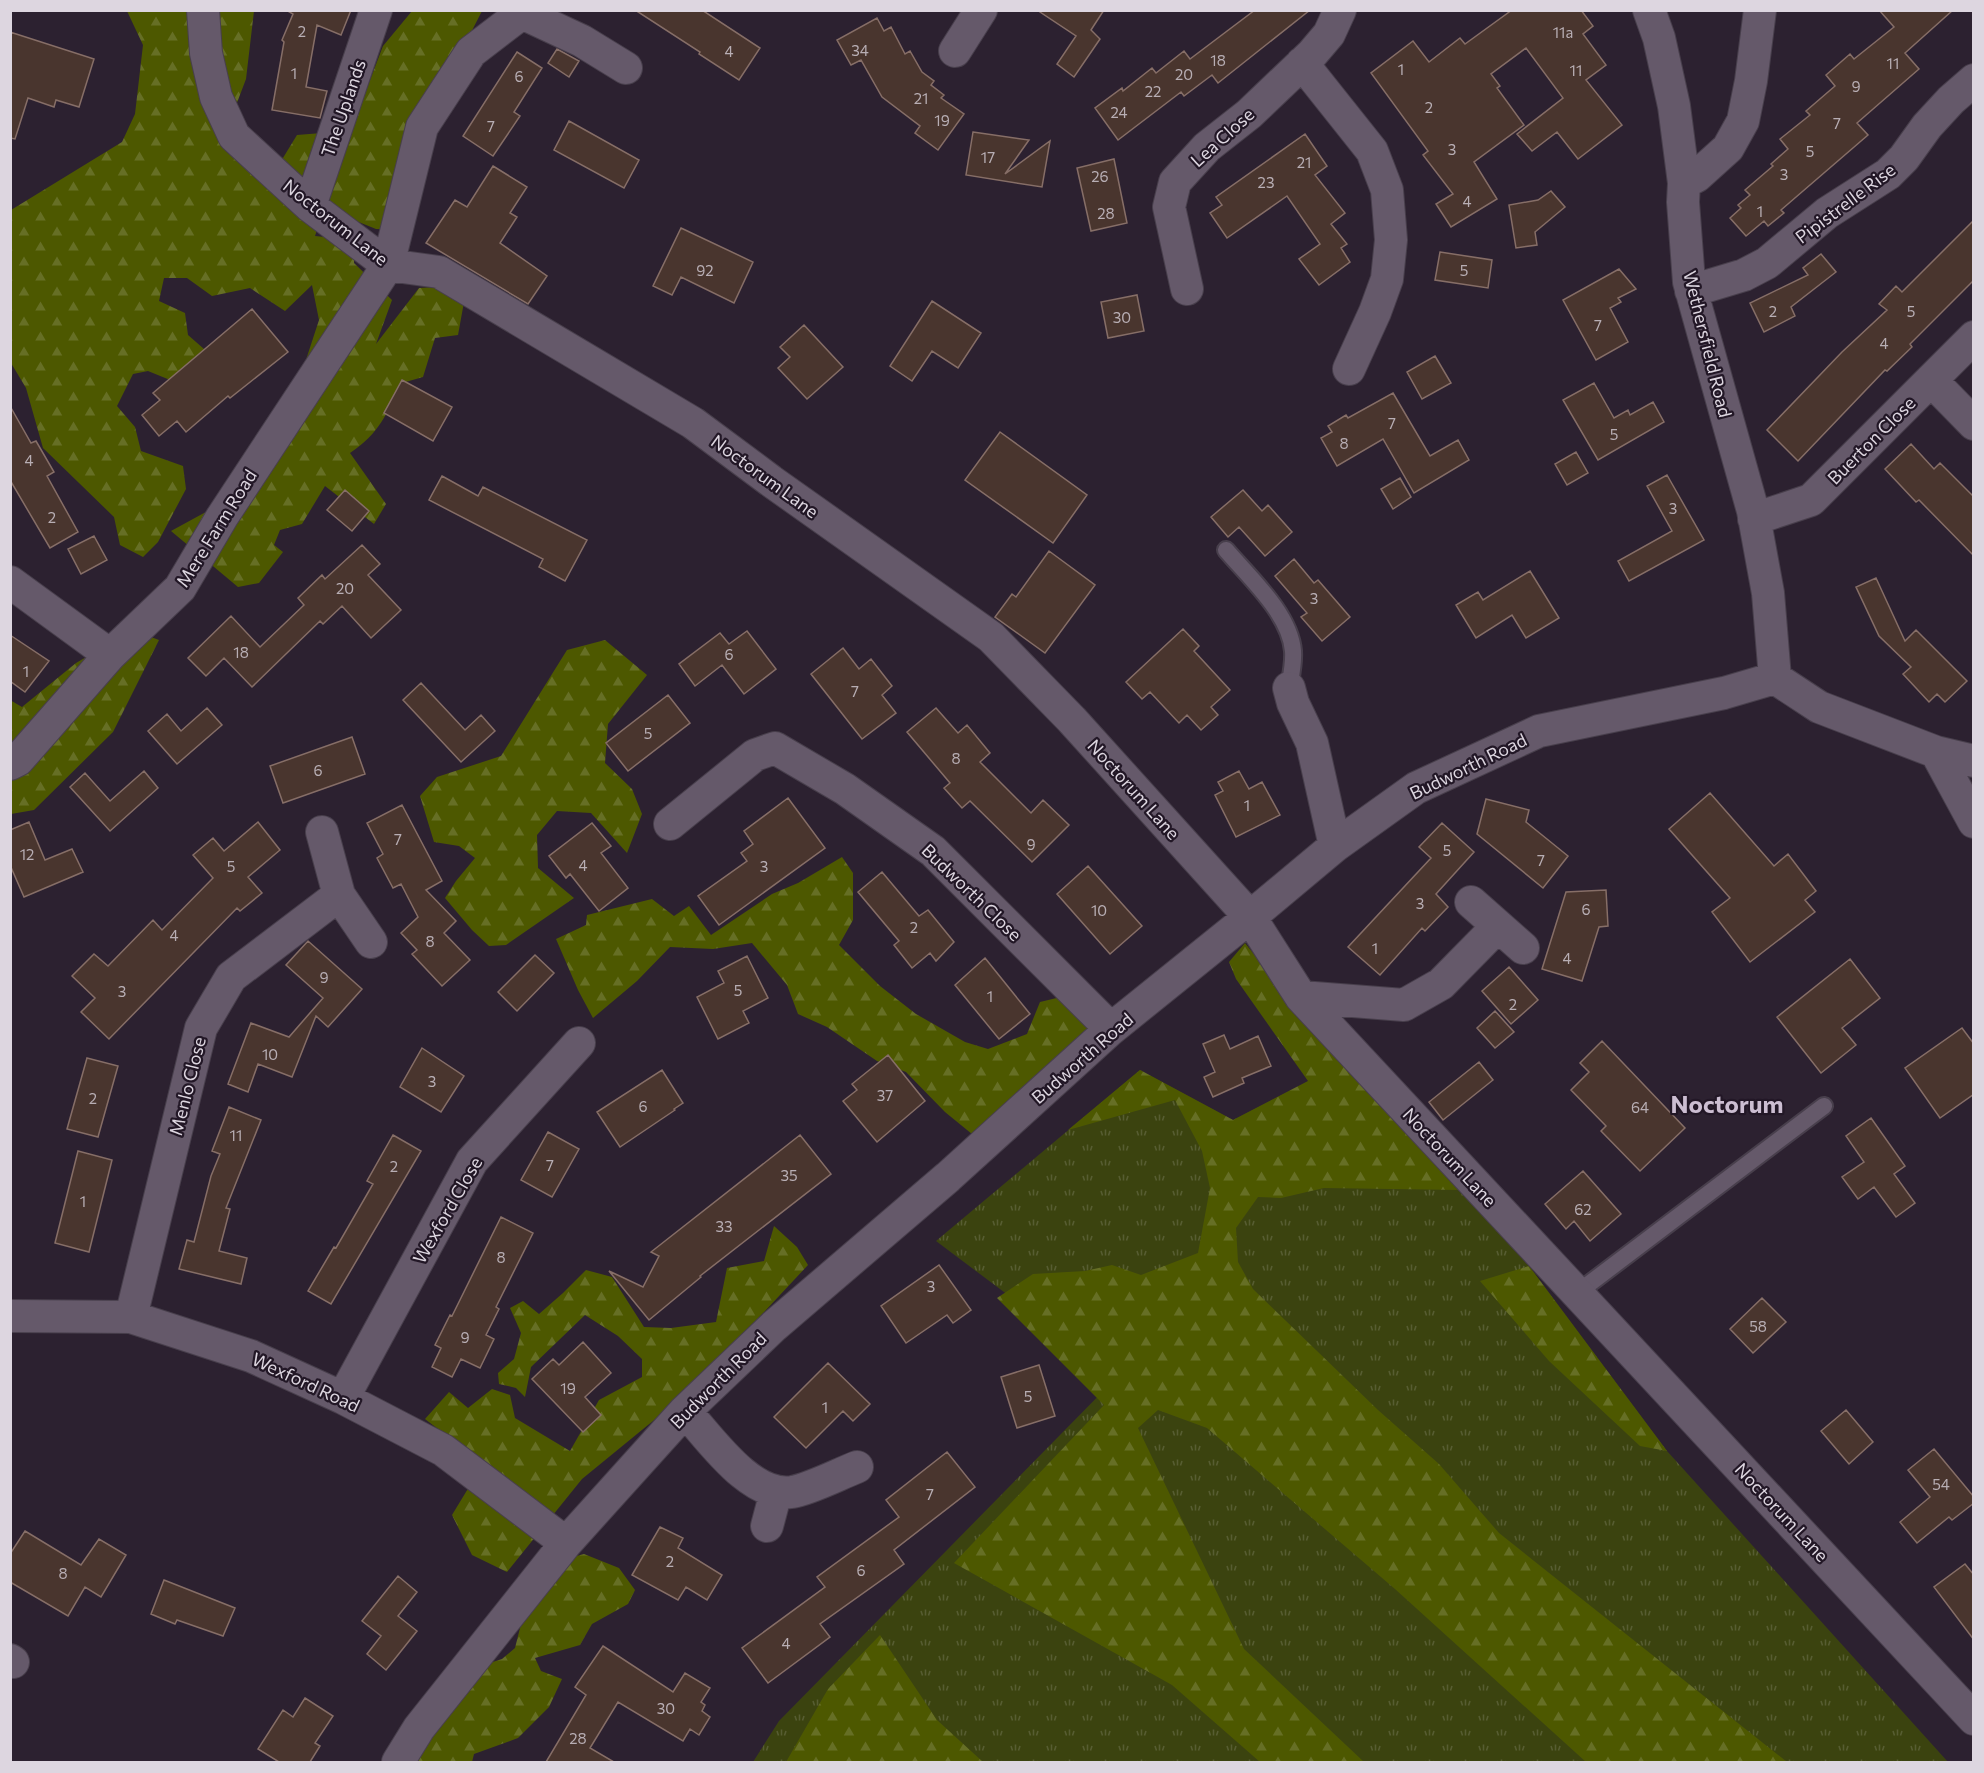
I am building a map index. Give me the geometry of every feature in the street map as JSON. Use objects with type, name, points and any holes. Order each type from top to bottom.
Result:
[{"type":"street","name":"Noctorum Lane","points":[[203,10],[206,53],[216,97],[234,136],[310,206],[388,265],[439,272],[693,423],[991,637],[1072,720],[1251,917],[1301,997],[1974,1719]]},
{"type":"street","name":"The Uplands","points":[[310,206],[376,10]]},
{"type":"street","points":[[955,51],[981,10]]},
{"type":"street","name":"Lea Close","points":[[1187,289],[1169,207],[1175,182],[1207,147],[1249,114],[1302,63],[1329,34],[1340,10]]},
{"type":"street","name":"Wethersfield Road","points":[[1649,10],[1659,38],[1674,106],[1684,183],[1683,202],[1689,282],[1754,519],[1768,593],[1775,678]]},
{"type":"street","points":[[1684,183],[1698,176],[1728,148],[1743,121],[1751,81],[1760,10]]},
{"type":"street","name":"Mere Farm Road","points":[[10,764],[18,760],[111,655],[180,588],[222,517],[388,265],[422,127],[471,52],[522,13],[582,42],[626,68]]},
{"type":"street","points":[[1302,63],[1372,151],[1387,190],[1391,240],[1387,279],[1349,369]]},
{"type":"street","name":"Pipistrelle Rise","points":[[1691,291],[1744,275],[1767,263],[1827,213],[1888,174],[1904,158],[1927,126],[1950,100],[1974,80]]},
{"type":"street","name":"Buerton Close","points":[[1754,519],[1811,500],[1974,337]]},
{"type":"street","points":[[1931,380],[1974,424]]},
{"type":"street","points":[[10,582],[111,655]]},
{"type":"street","points":[[1775,678],[1819,707],[1936,752],[1974,761]]},
{"type":"street","name":"Budworth Road","points":[[398,1762],[419,1728],[566,1544],[685,1411],[774,1326],[948,1177],[1111,1029],[1251,917],[1335,846],[1416,788],[1539,731],[1724,693],[1775,678]]},
{"type":"street","points":[[1289,688],[1293,703],[1312,742],[1335,846]]},
{"type":"street","name":"Budworth Close","points":[[670,824],[755,755],[776,748],[845,789],[933,851],[1111,1029]]},
{"type":"street","points":[[1936,752],[1974,822]]},
{"type":"street","points":[[322,832],[339,895],[371,942]]},
{"type":"street","name":"Menlo Close","points":[[131,1317],[201,1028],[231,977],[339,895]]},
{"type":"street","points":[[1471,902],[1523,948]]},
{"type":"street","points":[[1301,997],[1404,1005],[1441,984],[1498,926]]},
{"type":"street","name":"Wexford Close","points":[[343,1398],[472,1161],[579,1043]]},
{"type":"street","name":"Wexford Road","points":[[10,1316],[131,1317],[251,1356],[343,1398],[443,1449],[566,1544]]},
{"type":"street","points":[[685,1411],[742,1473],[776,1492],[793,1492],[857,1467]]},
{"type":"street","points":[[767,1526],[776,1492]]},
{"type":"lane","points":[[1226,550],[1285,623],[1293,652],[1289,688]]},
{"type":"lane","points":[[1577,1293],[1824,1106]]},
{"type":"green space","points":[[127,11],[254,11],[246,79],[235,108],[275,171],[297,135],[322,133],[338,164],[383,46],[412,11],[482,11],[444,85],[406,230],[376,229],[324,208],[315,236],[355,240],[354,263],[392,300],[376,344],[419,288],[435,287],[464,302],[458,335],[435,338],[423,377],[402,383],[375,430],[369,438],[350,453],[386,504],[374,524],[325,486],[302,524],[280,530],[274,545],[283,552],[259,583],[238,587],[171,531],[215,507],[232,472],[283,408],[302,372],[319,320],[312,285],[285,311],[250,288],[212,296],[187,278],[164,278],[159,301],[185,313],[188,335],[212,356],[175,382],[148,371],[133,374],[117,406],[135,427],[141,451],[183,466],[186,489],[158,542],[143,557],[120,545],[114,517],[43,448],[26,388],[11,363],[11,210],[122,142],[135,114],[143,45]]},
{"type":"green space","points":[[132,630],[159,640],[113,732],[34,810],[11,814],[10,700],[22,707],[76,663]]},
{"type":"green space","points":[[605,640],[647,675],[608,724],[605,763],[632,789],[642,814],[627,853],[591,813],[557,811],[537,835],[538,868],[574,898],[506,945],[489,946],[445,898],[475,858],[459,846],[434,842],[420,796],[437,777],[501,756],[567,650]]},
{"type":"green space","points":[[842,857],[853,873],[853,920],[839,945],[880,986],[916,1014],[965,1042],[988,1049],[1027,1034],[1040,1002],[1065,996],[1109,1020],[983,1143],[945,1112],[906,1072],[877,1061],[827,1027],[798,1014],[787,985],[752,943],[713,949],[670,947],[637,981],[593,1018],[556,939],[586,925],[587,915],[652,899],[674,916],[689,906],[711,935],[772,894],[798,883]]},
{"type":"green space","points":[[1245,943],[1340,1063],[1460,1190],[1324,1188],[1281,1198],[1258,1197],[1236,1228],[1238,1262],[1253,1289],[1378,1410],[1439,1464],[1499,1533],[1787,1762],[1586,1762],[1395,1589],[1207,1428],[1158,1410],[1138,1428],[1244,1649],[1364,1762],[1260,1762],[1172,1685],[954,1563],[1104,1405],[997,1298],[1033,1274],[1085,1271],[1112,1265],[1141,1275],[1198,1253],[1210,1188],[1202,1151],[1175,1100],[1068,1130],[1140,1070],[1233,1120],[1308,1081],[1236,979],[1229,962]]},
{"type":"green space","points":[[1140,1070],[1233,1120],[1309,1081],[1460,1190],[1529,1266],[1667,1451],[1948,1762],[753,1762],[779,1721],[1117,1377],[936,1241]]},
{"type":"green space","points":[[774,1226],[797,1247],[808,1265],[692,1389],[582,1479],[507,1572],[472,1555],[452,1515],[469,1487],[451,1439],[425,1419],[449,1392],[468,1408],[492,1389],[510,1395],[515,1418],[570,1451],[599,1400],[642,1377],[642,1359],[618,1336],[585,1315],[531,1367],[525,1397],[516,1388],[499,1384],[498,1373],[514,1359],[521,1333],[510,1308],[523,1301],[539,1314],[586,1270],[612,1277],[644,1327],[671,1328],[716,1322],[727,1268],[764,1261]]},
{"type":"green space","points":[[1529,1266],[1667,1451],[1640,1446],[1549,1361],[1480,1281]]},
{"type":"green space","points":[[584,1554],[619,1568],[635,1590],[628,1604],[592,1624],[580,1645],[535,1658],[541,1671],[562,1679],[549,1707],[518,1738],[474,1754],[472,1762],[392,1762],[462,1672],[502,1659],[515,1648],[524,1612],[550,1563]]},
{"type":"green space","points":[[880,1635],[937,1720],[983,1762],[786,1762],[828,1689]]},
{"type":"building","points":[[286,10],[351,10],[341,35],[317,25],[306,87],[327,91],[320,118],[272,110],[284,42],[282,40],[293,14]]},
{"type":"building","points":[[635,10],[702,10],[760,48],[739,80]]},
{"type":"building","points":[[1037,10],[1104,10],[1091,30],[1100,39],[1074,77],[1057,64],[1076,36]]},
{"type":"building","points":[[1255,10],[1310,10],[1218,83],[1212,75],[1184,96],[1181,92],[1118,140],[1095,108],[1122,88],[1123,91],[1152,68],[1156,73],[1184,51],[1190,59]]},
{"type":"building","points":[[1512,10],[1581,10],[1593,26],[1583,34],[1606,65],[1586,80],[1622,125],[1578,159],[1557,132],[1532,151],[1517,134],[1563,98],[1526,48],[1491,74],[1500,86],[1497,88],[1524,125],[1474,162],[1497,199],[1451,227],[1436,204],[1453,194],[1423,155],[1428,151],[1371,73],[1413,41],[1429,62],[1460,38],[1465,44]]},
{"type":"building","points":[[1879,10],[1953,10],[1905,53],[1919,69],[1857,123],[1868,135],[1781,210],[1784,213],[1768,226],[1764,221],[1746,236],[1730,218],[1741,208],[1738,205],[1750,195],[1745,190],[1773,166],[1771,164],[1788,149],[1780,139],[1810,115],[1806,111],[1835,86],[1826,75],[1850,54],[1854,59],[1894,27]]},
{"type":"building","points":[[877,18],[884,31],[891,27],[905,54],[910,51],[922,72],[934,81],[931,85],[944,95],[941,98],[964,114],[938,150],[915,133],[920,126],[882,97],[861,60],[851,65],[837,40]]},
{"type":"building","points":[[10,32],[94,59],[79,107],[56,100],[54,107],[28,98],[15,139],[10,138]]},
{"type":"building","points":[[557,49],[579,61],[569,77],[548,63]]},
{"type":"building","points":[[517,52],[542,68],[514,112],[520,116],[493,156],[463,136]]},
{"type":"building","points":[[569,121],[639,160],[624,188],[554,150]]},
{"type":"building","points":[[973,132],[1029,140],[1005,174],[1050,141],[1042,187],[966,175]]},
{"type":"building","points":[[1305,134],[1327,166],[1315,175],[1345,213],[1331,224],[1347,244],[1341,248],[1350,262],[1319,285],[1299,259],[1320,244],[1287,196],[1227,238],[1210,213],[1222,205],[1216,197]]},
{"type":"building","points":[[1114,159],[1127,223],[1091,231],[1077,168]]},
{"type":"building","points":[[493,166],[527,187],[510,213],[517,217],[500,243],[547,276],[528,304],[426,243],[455,200],[467,207]]},
{"type":"building","points":[[1551,191],[1565,207],[1535,232],[1537,245],[1516,248],[1509,205],[1538,200]]},
{"type":"building","points":[[1974,220],[1974,280],[1910,344],[1912,347],[1887,371],[1885,370],[1798,461],[1767,430],[1842,352],[1887,310],[1879,304],[1896,286],[1902,292]]},
{"type":"building","points":[[681,228],[753,262],[734,303],[681,277],[672,295],[653,286]]},
{"type":"building","points":[[1440,252],[1492,260],[1488,288],[1435,280]]},
{"type":"building","points":[[1821,254],[1836,272],[1791,307],[1795,316],[1764,332],[1750,303],[1808,275],[1803,268]]},
{"type":"building","points":[[1619,269],[1636,289],[1618,298],[1621,302],[1610,308],[1628,342],[1596,360],[1563,300]]},
{"type":"building","points":[[1137,295],[1144,331],[1108,338],[1101,302]]},
{"type":"building","points":[[932,301],[981,333],[958,368],[932,351],[912,381],[890,366]]},
{"type":"building","points":[[252,309],[288,352],[230,398],[228,396],[186,432],[177,421],[159,436],[142,415],[160,400],[153,393]]},
{"type":"building","points":[[804,325],[843,367],[807,399],[778,368],[790,357],[780,347]]},
{"type":"building","points":[[1435,356],[1451,383],[1422,399],[1407,372]]},
{"type":"building","points":[[402,380],[452,407],[433,441],[384,413]]},
{"type":"building","points":[[1594,383],[1614,418],[1628,410],[1630,415],[1653,402],[1664,422],[1598,460],[1563,400]]},
{"type":"building","points":[[1393,393],[1430,456],[1458,440],[1469,460],[1414,493],[1383,439],[1337,466],[1321,438],[1332,432],[1328,426],[1346,415],[1348,418]]},
{"type":"building","points":[[10,406],[31,443],[36,441],[54,472],[47,476],[78,532],[50,548],[10,480]]},
{"type":"building","points":[[1000,432],[1087,495],[1053,543],[965,480]]},
{"type":"building","points":[[1911,444],[1934,469],[1940,463],[1974,497],[1974,556],[1919,500],[1916,502],[1885,469]]},
{"type":"building","points":[[1576,452],[1588,473],[1567,485],[1555,464]]},
{"type":"building","points":[[1667,475],[1704,540],[1629,581],[1618,561],[1672,531],[1647,486]]},
{"type":"building","points":[[442,476],[478,496],[483,487],[587,540],[565,581],[539,567],[543,559],[429,500]]},
{"type":"building","points":[[1400,478],[1411,497],[1393,509],[1381,489]]},
{"type":"building","points":[[345,490],[369,511],[352,531],[327,510]]},
{"type":"building","points":[[1243,490],[1262,511],[1268,505],[1292,532],[1265,556],[1239,527],[1228,537],[1211,517]]},
{"type":"building","points":[[94,536],[107,560],[81,574],[68,549]]},
{"type":"building","points":[[362,545],[380,564],[368,575],[401,610],[371,638],[342,606],[323,624],[320,621],[252,687],[224,658],[206,676],[188,658],[231,616],[260,647],[304,605],[298,598],[322,575],[325,579]]},
{"type":"building","points":[[1049,551],[1095,585],[1045,653],[995,617],[1012,594],[1016,597]]},
{"type":"building","points":[[1294,559],[1314,583],[1318,580],[1350,617],[1322,641],[1301,617],[1307,613],[1275,576]]},
{"type":"building","points":[[1530,571],[1559,618],[1526,638],[1512,615],[1476,638],[1456,605],[1478,592],[1483,600]]},
{"type":"building","points":[[1876,578],[1905,641],[1916,630],[1967,681],[1945,702],[1937,694],[1929,702],[1903,674],[1911,667],[1879,636],[1856,587]]},
{"type":"building","points":[[1183,629],[1199,646],[1194,651],[1230,690],[1211,707],[1218,715],[1201,730],[1187,715],[1179,723],[1150,692],[1142,699],[1126,682]]},
{"type":"building","points":[[747,631],[776,669],[744,694],[722,665],[695,686],[679,664],[720,633],[729,644]]},
{"type":"building","points":[[10,635],[49,661],[25,692],[10,681]]},
{"type":"building","points":[[843,648],[859,669],[871,659],[892,686],[882,695],[896,713],[862,739],[811,674]]},
{"type":"building","points":[[421,683],[465,730],[481,715],[495,731],[461,762],[403,700]]},
{"type":"building","points":[[668,695],[690,723],[628,771],[606,743]]},
{"type":"building","points":[[207,708],[222,725],[177,764],[148,731],[167,714],[181,731]]},
{"type":"building","points":[[936,708],[958,733],[967,725],[990,753],[980,762],[1031,813],[1043,800],[1069,825],[1032,862],[970,801],[962,808],[944,788],[950,783],[907,732]]},
{"type":"building","points":[[352,737],[365,774],[283,803],[270,766]]},
{"type":"building","points":[[144,771],[158,788],[110,831],[70,787],[85,773],[110,801]]},
{"type":"building","points":[[1239,771],[1249,789],[1262,782],[1280,815],[1236,837],[1215,795],[1223,791],[1218,782]]},
{"type":"building","points":[[1710,793],[1774,866],[1788,854],[1816,891],[1805,900],[1815,912],[1750,962],[1712,912],[1730,898],[1669,829]]},
{"type":"building","points":[[788,798],[825,848],[719,925],[698,896],[747,861],[741,853],[753,844],[744,831]]},
{"type":"building","points":[[1486,799],[1529,810],[1526,822],[1568,856],[1543,888],[1477,834]]},
{"type":"building","points":[[402,805],[442,881],[426,890],[456,921],[444,933],[470,960],[442,986],[412,954],[417,950],[401,933],[418,917],[401,884],[393,888],[377,858],[383,854],[367,823]]},
{"type":"building","points":[[29,822],[45,860],[72,849],[83,872],[24,897],[10,865],[10,830]]},
{"type":"building","points":[[258,822],[280,850],[248,877],[262,893],[240,911],[237,908],[109,1039],[81,1012],[95,998],[72,976],[94,954],[108,966],[153,920],[162,930],[213,878],[193,855],[213,838],[224,851]]},
{"type":"building","points":[[592,823],[611,846],[601,853],[628,888],[599,911],[570,874],[566,878],[549,856]]},
{"type":"building","points":[[1442,823],[1474,852],[1436,894],[1448,907],[1425,931],[1422,928],[1380,975],[1348,947],[1431,858],[1419,847]]},
{"type":"building","points":[[1088,866],[1142,926],[1110,954],[1057,894]]},
{"type":"building","points":[[882,872],[919,916],[928,910],[954,942],[936,961],[930,953],[912,968],[894,945],[899,941],[858,892]]},
{"type":"building","points":[[1606,890],[1608,926],[1599,927],[1582,981],[1542,969],[1566,892]]},
{"type":"building","points":[[308,941],[362,989],[328,1027],[316,1016],[292,1077],[258,1064],[248,1092],[228,1084],[251,1023],[289,1037],[323,998],[286,965]]},
{"type":"building","points":[[535,955],[554,973],[517,1011],[498,992]]},
{"type":"building","points":[[747,956],[768,998],[743,1011],[749,1023],[718,1039],[697,997],[724,983],[718,971]]},
{"type":"building","points":[[985,958],[1030,1014],[999,1039],[955,985]]},
{"type":"building","points":[[1850,959],[1880,998],[1842,1028],[1856,1045],[1821,1073],[1777,1017]]},
{"type":"building","points":[[1509,967],[1538,1000],[1511,1024],[1482,991]]},
{"type":"building","points":[[1495,1011],[1514,1032],[1495,1048],[1477,1028]]},
{"type":"building","points":[[1962,1028],[1974,1044],[1974,1094],[1940,1118],[1905,1068]]},
{"type":"building","points":[[1224,1035],[1230,1049],[1258,1036],[1271,1066],[1242,1078],[1244,1083],[1213,1097],[1204,1077],[1215,1072],[1203,1044]]},
{"type":"building","points":[[1602,1041],[1685,1128],[1640,1171],[1601,1131],[1606,1126],[1571,1090],[1589,1072],[1580,1063]]},
{"type":"building","points":[[422,1048],[464,1076],[441,1112],[400,1087]]},
{"type":"building","points":[[888,1055],[925,1101],[877,1142],[843,1101],[857,1090],[852,1084]]},
{"type":"building","points":[[87,1058],[118,1066],[98,1137],[67,1129]]},
{"type":"building","points":[[1479,1062],[1493,1080],[1443,1120],[1429,1102]]},
{"type":"building","points":[[662,1070],[683,1103],[620,1147],[597,1112]]},
{"type":"building","points":[[229,1107],[261,1120],[226,1208],[230,1209],[219,1251],[247,1258],[241,1284],[179,1269],[187,1240],[194,1242],[211,1176],[220,1154],[212,1151]]},
{"type":"building","points":[[1871,1118],[1905,1166],[1894,1174],[1915,1203],[1896,1217],[1874,1187],[1858,1199],[1842,1177],[1864,1162],[1846,1136]]},
{"type":"building","points":[[548,1132],[579,1149],[552,1197],[521,1180]]},
{"type":"building","points":[[393,1135],[421,1151],[331,1304],[308,1291],[373,1184],[367,1181]]},
{"type":"building","points":[[800,1135],[831,1174],[700,1276],[649,1320],[609,1271],[643,1287],[659,1256],[651,1252]]},
{"type":"building","points":[[78,1151],[112,1160],[89,1252],[55,1243]]},
{"type":"building","points":[[1583,1171],[1621,1214],[1590,1241],[1574,1221],[1566,1229],[1545,1204]]},
{"type":"building","points":[[501,1217],[533,1233],[496,1307],[499,1309],[486,1335],[494,1339],[480,1368],[461,1359],[452,1377],[432,1367],[441,1348],[435,1345],[450,1315],[452,1316]]},
{"type":"building","points":[[939,1265],[971,1310],[953,1323],[947,1315],[906,1343],[881,1306]]},
{"type":"building","points":[[1762,1298],[1786,1322],[1753,1353],[1730,1329]]},
{"type":"building","points":[[583,1342],[611,1373],[585,1397],[601,1415],[583,1432],[532,1379],[553,1359],[559,1365]]},
{"type":"building","points":[[828,1363],[870,1404],[853,1421],[843,1411],[806,1448],[774,1417]]},
{"type":"building","points":[[1039,1365],[1055,1416],[1017,1428],[1001,1377]]},
{"type":"building","points":[[1846,1410],[1873,1442],[1849,1464],[1821,1431]]},
{"type":"building","points":[[1934,1449],[1974,1497],[1974,1503],[1952,1520],[1949,1517],[1917,1543],[1900,1522],[1930,1497],[1908,1470]]},
{"type":"building","points":[[947,1452],[975,1487],[894,1550],[904,1564],[820,1624],[830,1637],[768,1683],[742,1648],[825,1587],[817,1577],[899,1517],[886,1500]]},
{"type":"building","points":[[660,1527],[683,1538],[678,1548],[722,1575],[707,1600],[686,1587],[678,1600],[632,1575]]},
{"type":"building","points":[[25,1531],[81,1565],[99,1539],[126,1555],[101,1597],[85,1587],[68,1616],[10,1582],[10,1554]]},
{"type":"building","points":[[1965,1564],[1974,1575],[1974,1640],[1934,1587]]},
{"type":"building","points":[[398,1576],[417,1592],[398,1616],[417,1631],[386,1670],[367,1654],[381,1636],[362,1621]]},
{"type":"building","points":[[164,1580],[235,1608],[223,1636],[177,1620],[175,1624],[151,1614]]},
{"type":"building","points":[[603,1646],[673,1692],[685,1673],[710,1688],[701,1702],[705,1705],[702,1711],[710,1717],[699,1735],[690,1729],[683,1741],[618,1702],[590,1748],[614,1762],[546,1762],[586,1695],[575,1687]]},
{"type":"building","points":[[305,1698],[333,1716],[315,1743],[320,1746],[310,1762],[279,1762],[258,1749],[283,1710],[293,1717]]},
{"type":"district","name":"Noctorum","points":[[1727,1103]]}]
